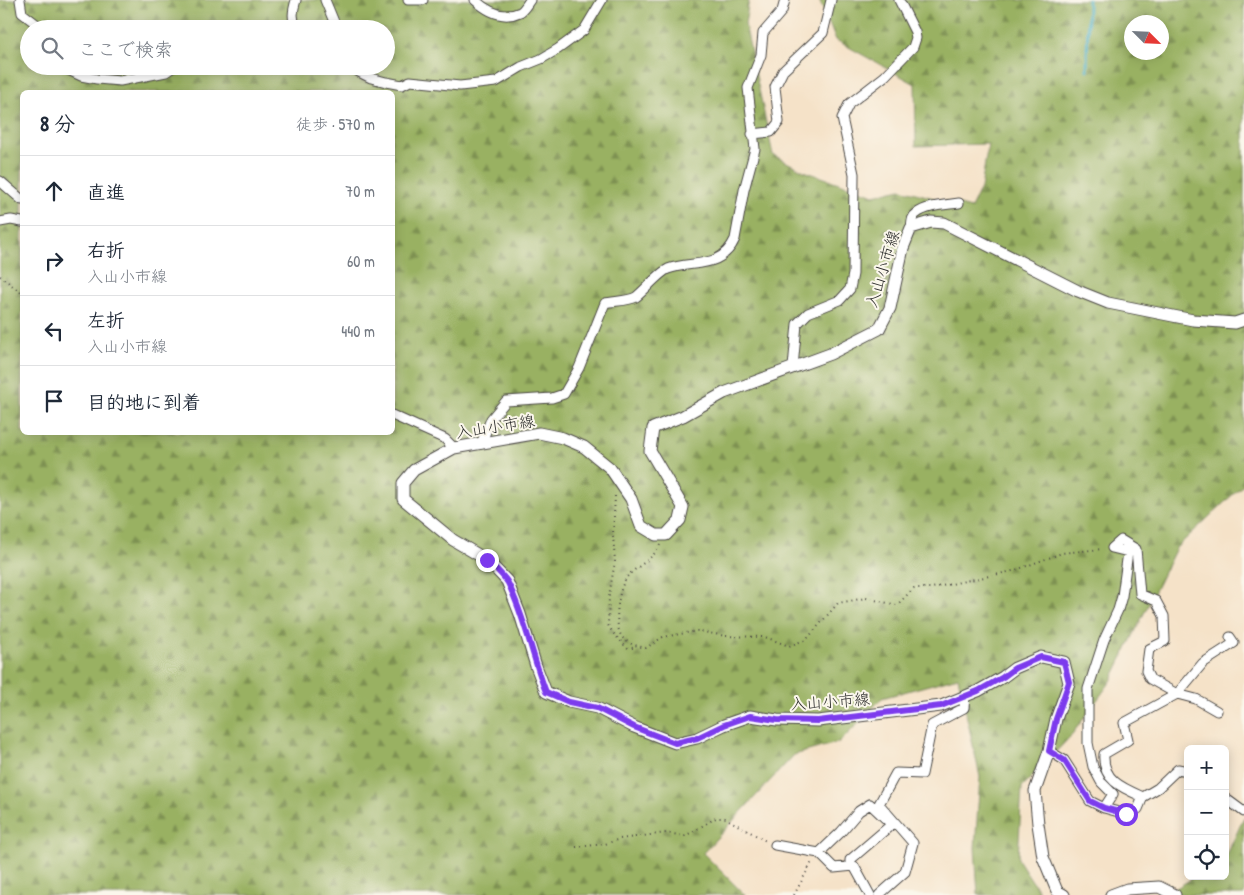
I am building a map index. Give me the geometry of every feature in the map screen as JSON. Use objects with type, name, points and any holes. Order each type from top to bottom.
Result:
[{"type":"main road","name":"入山小市線","points":[[1064,895],[1057,892],[1043,857],[1035,791],[1069,682],[1064,662],[1041,657],[1015,668],[1003,677],[965,696],[941,706],[818,721],[777,720],[750,716],[724,725],[697,738],[675,743],[634,727],[597,708],[569,702],[546,692],[507,581],[487,560],[453,540],[402,499],[403,483],[414,470],[454,448],[540,434],[563,438],[584,446],[610,468],[631,499],[641,526],[656,535],[666,535],[680,520],[683,507],[650,451],[653,428],[683,416],[724,392],[830,354],[879,329],[890,308],[903,248],[911,228],[930,222],[944,223],[1078,291],[1108,302],[1193,320],[1235,323],[1244,320]]},
{"type":"main road","points":[[1111,895],[1127,889],[1159,887],[1175,895]]},
{"type":"street","points":[[20,0],[22,13],[32,20]]},
{"type":"street","points":[[294,20],[293,12],[296,0]]},
{"type":"street","points":[[325,0],[333,20]]},
{"type":"street","points":[[408,0],[423,0]]},
{"type":"street","points":[[475,0],[482,7],[497,15],[510,15],[521,12],[530,0]]},
{"type":"street","points":[[365,75],[402,85],[410,81],[460,86],[496,82],[521,66],[552,52],[584,30],[602,0]]},
{"type":"street","points":[[481,444],[491,419],[506,401],[552,398],[564,394],[579,368],[606,303],[634,298],[666,270],[679,266],[707,263],[727,251],[735,239],[744,190],[755,150],[748,88],[761,55],[763,33],[782,11],[785,0]]},
{"type":"street","points":[[752,134],[771,132],[779,122],[775,87],[783,71],[823,33],[831,0]]},
{"type":"street","points":[[793,367],[797,324],[808,313],[840,300],[850,289],[853,274],[854,174],[842,118],[849,104],[886,76],[913,47],[916,38],[915,32],[899,0]]},
{"type":"street","points":[[79,75],[120,81],[151,75]]},
{"type":"street","points":[[0,181],[20,198]]},
{"type":"street","points":[[911,228],[912,218],[916,213],[934,207],[959,203]]},
{"type":"street","points":[[0,222],[12,220],[20,222]]},
{"type":"street","points":[[395,416],[445,439],[454,448]]},
{"type":"street","points":[[1112,548],[1121,540],[1136,548],[1140,594],[1156,601],[1164,616],[1165,641],[1150,649],[1146,671],[1150,679],[1177,694],[1196,699],[1218,711]]},
{"type":"street","points":[[1104,808],[1113,794],[1102,782],[1091,759],[1088,743],[1088,689],[1104,640],[1118,610],[1122,596],[1128,552],[1112,548]]},
{"type":"street","points":[[1143,797],[1126,790],[1112,781],[1103,765],[1104,754],[1128,740],[1124,723],[1177,694],[1203,663],[1234,643],[1230,637]]},
{"type":"street","points":[[893,823],[879,804],[896,773],[922,774],[932,725],[964,708],[965,696]]},
{"type":"street","points":[[1049,751],[1064,760],[1090,801],[1104,808],[1126,814],[1138,809],[1143,797],[1158,788],[1178,770],[1184,771]]},
{"type":"street","points":[[1229,801],[1244,812]]},
{"type":"street","points":[[819,853],[859,811],[870,804],[913,843],[905,872],[879,895]]},
{"type":"street","points":[[850,866],[850,860],[893,823]]},
{"type":"street","points":[[775,845],[819,853],[834,868],[854,866],[870,895]]},
{"type":"path","points":[[0,276],[20,292]]},
{"type":"path","points":[[614,492],[616,498],[613,535],[616,561],[609,596],[608,625],[613,634],[628,649],[639,646]]},
{"type":"path","points":[[656,535],[661,542],[658,548],[646,562],[627,577],[621,588],[618,626],[622,636],[631,644],[646,648],[663,637],[697,631],[726,636],[765,637],[789,646],[807,639],[838,603],[866,598],[897,604],[914,588],[932,588],[1013,571],[1062,553],[1112,548]]},
{"type":"path","points":[[576,847],[666,833],[684,836],[716,818],[724,818],[775,845]]},
{"type":"path","points":[[794,895],[808,868],[819,853]]},
{"type":"green space","points":[[0,0],[749,0],[745,24],[773,155],[804,171],[874,195],[901,189],[971,208],[981,188],[988,144],[916,146],[915,84],[836,40],[819,0],[1244,0],[1244,484],[1176,548],[1111,681],[1070,737],[1022,787],[1018,859],[1041,895],[978,895],[975,848],[980,777],[958,677],[882,698],[840,742],[794,755],[703,853],[745,895],[0,895]]},
{"type":"green space","points":[[1244,817],[1244,895],[1165,895],[1189,880],[1229,880],[1229,850]]},
{"type":"waterway","points":[[1087,70],[1088,0]]},
{"type":"route","points":[[487,560],[507,581],[546,692],[569,702],[597,708],[634,727],[675,743],[697,738],[724,725],[750,716],[777,720],[818,721],[941,706],[978,691],[1015,668],[1041,657],[1064,662],[1069,682],[1056,719],[1049,751],[1064,760],[1090,801],[1104,808],[1126,814]]}]
